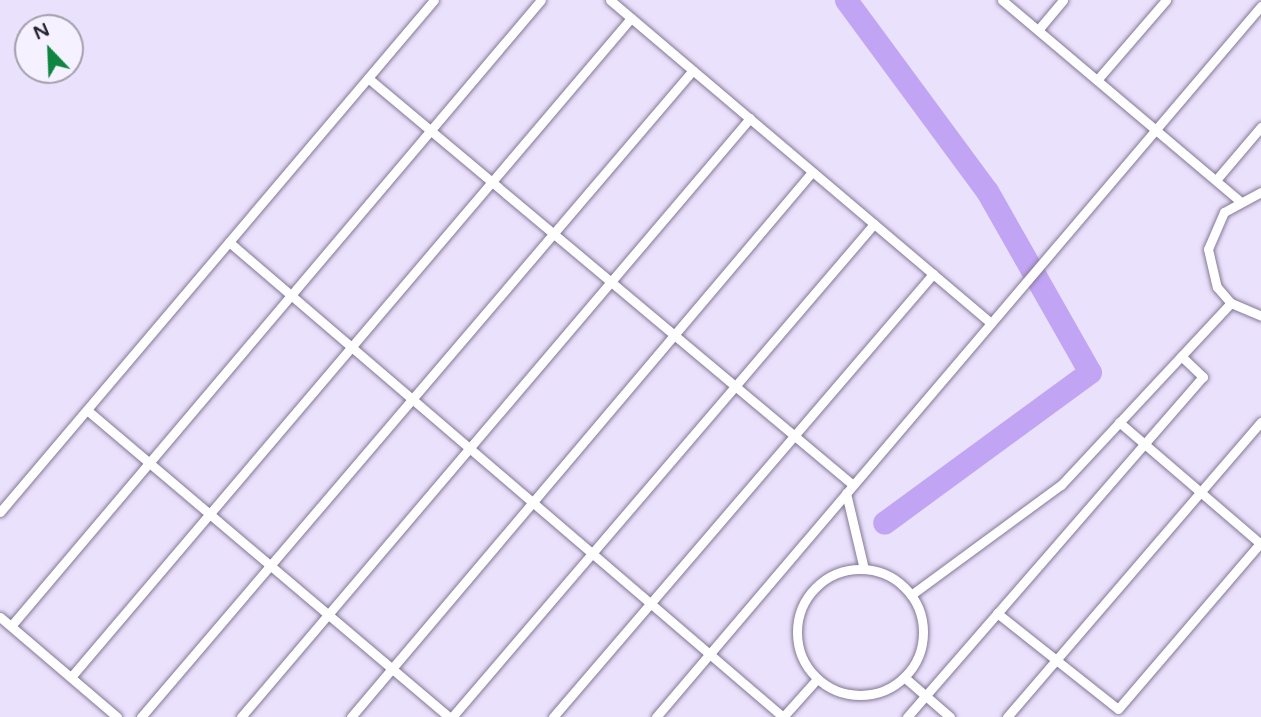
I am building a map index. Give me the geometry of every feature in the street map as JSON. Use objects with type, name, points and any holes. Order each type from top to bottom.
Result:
[{"type":"lane","points":[[0,512],[434,0]]},
{"type":"lane","points":[[10,626],[541,0]]},
{"type":"lane","points":[[610,0],[991,323]]},
{"type":"lane","points":[[1002,0],[1239,200]]},
{"type":"lane","points":[[1038,30],[1063,0]]},
{"type":"lane","points":[[1097,80],[1166,0]]},
{"type":"lane","points":[[656,717],[1261,6]]},
{"type":"lane","points":[[71,677],[631,18]]},
{"type":"lane","points":[[141,717],[693,71]]},
{"type":"lane","points":[[368,78],[853,485]]},
{"type":"lane","points":[[241,717],[750,118]]},
{"type":"lane","points":[[1216,180],[1261,127]]},
{"type":"lane","points":[[351,717],[812,172]]},
{"type":"lane","points":[[1261,192],[1239,200],[1224,212],[1208,249],[1217,287],[1231,303],[1261,316]]},
{"type":"lane","points":[[87,410],[451,717],[874,224]]},
{"type":"lane","points":[[229,242],[783,717],[817,679]]},
{"type":"lane","points":[[553,717],[933,274]]},
{"type":"lane","points":[[911,595],[1061,485],[1231,303]]},
{"type":"lane","points":[[907,717],[1203,377],[1181,356]]},
{"type":"lane","points":[[997,613],[1118,709],[1261,543],[1119,422]]},
{"type":"lane","points":[[1007,717],[1261,422]]},
{"type":"lane","points":[[846,494],[864,569]]},
{"type":"lane","points":[[864,569],[898,582],[911,595],[923,629],[921,647],[904,677],[870,695],[833,690],[817,679],[797,646],[801,608],[827,578],[864,569]]},
{"type":"lane","points":[[0,617],[117,717]]},
{"type":"lane","points":[[904,677],[950,717]]},
{"type":"waterway","points":[[846,0],[987,191],[1090,372],[884,523]]}]
